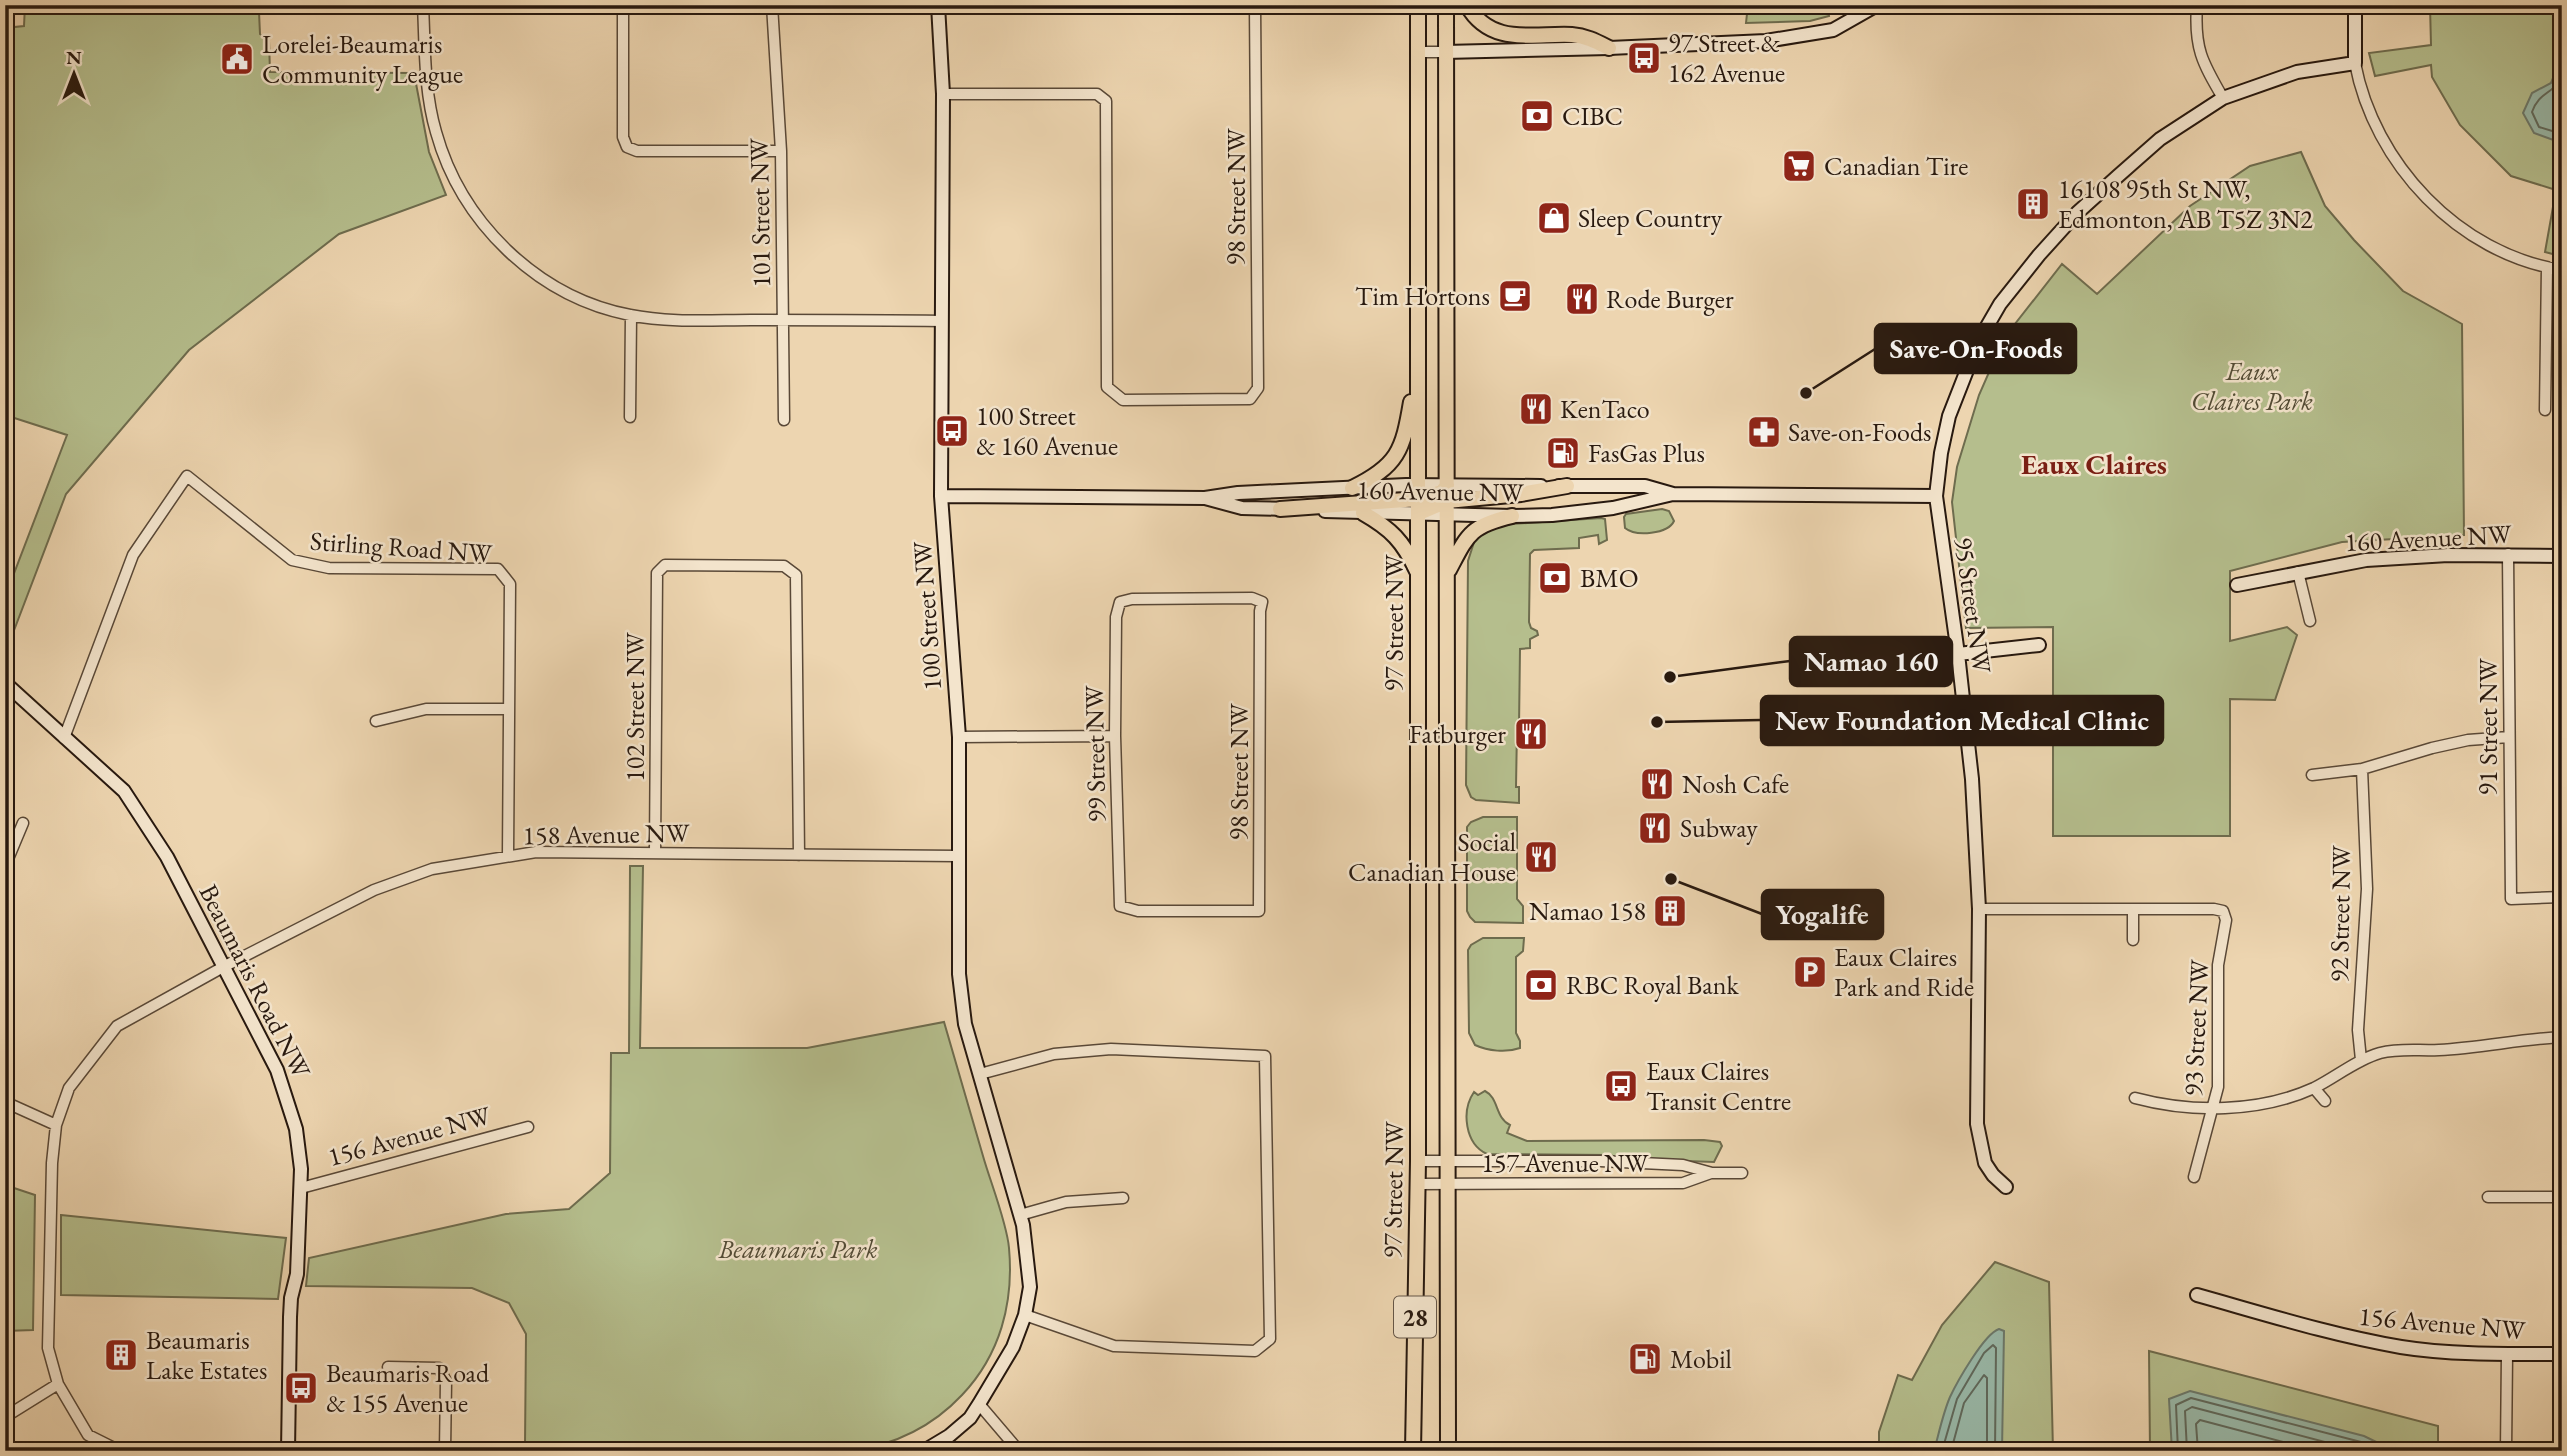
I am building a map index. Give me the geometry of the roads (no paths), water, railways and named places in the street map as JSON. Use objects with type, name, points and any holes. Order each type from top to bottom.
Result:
[{"type":"main road","name":"97 Street NW","points":[[1413,1451],[1418,1184],[1418,5]]},
{"type":"main road","name":"97 Street NW","points":[[1446,5],[1448,1451]]},
{"type":"main road","points":[[1467,5],[1492,30],[1517,36],[1572,35],[1588,38],[1609,48]]},
{"type":"main road","points":[[1352,488],[1380,473],[1401,448],[1418,363]]},
{"type":"main road","points":[[1280,509],[1419,499],[1443,492],[1447,485]]},
{"type":"main road","points":[[1419,499],[1447,507],[1567,486]]},
{"type":"main road","points":[[1363,513],[1402,541],[1419,575]]},
{"type":"main road","points":[[1447,575],[1463,543],[1476,528],[1512,516]]},
{"type":"street","points":[[423,5],[432,118],[455,182],[500,244],[544,280],[582,300],[631,315],[681,320],[942,321]]},
{"type":"street","points":[[623,5],[623,137],[627,147],[637,150],[781,150]]},
{"type":"street","name":"101 Street NW","points":[[772,5],[781,150],[784,419]]},
{"type":"street","name":"100 Street NW","points":[[924,1451],[949,1436],[970,1418],[1013,1346],[1025,1315],[1030,1287],[1020,1215],[965,1024],[959,974],[959,737],[941,496],[943,94],[938,5]]},
{"type":"street","name":"98 Street NW","points":[[943,94],[1097,94],[1106,101],[1107,387],[1123,400],[1250,398],[1258,388],[1255,5]]},
{"type":"street","points":[[1418,52],[1766,41],[1833,30],[1877,5]]},
{"type":"street","points":[[2197,5],[2196,24],[2201,60],[2223,98]]},
{"type":"street","points":[[2355,5],[2355,63],[2375,127],[2394,160],[2418,190],[2455,222],[2480,239],[2503,252],[2562,270]]},
{"type":"street","name":"95 Street NW","points":[[2006,1187],[1985,1163],[1977,1124],[1979,909],[1972,779],[1936,496],[1949,416],[1973,353],[2000,304],[2039,255],[2077,214],[2160,139],[2223,98],[2297,72],[2355,63]]},
{"type":"street","points":[[2545,410],[2547,267]]},
{"type":"street","points":[[630,417],[631,315]]},
{"type":"street","name":"Stirling Road NW","points":[[64,738],[133,555],[187,476],[292,559],[329,568],[498,569],[510,583],[508,856]]},
{"type":"street","name":"160 Avenue NW","points":[[1447,485],[1645,486],[1673,494]]},
{"type":"street","name":"160 Avenue NW","points":[[941,496],[1205,498],[1238,492],[1352,488],[1419,499]]},
{"type":"street","name":"160 Avenue NW","points":[[1447,507],[1512,516],[1552,515],[1613,508],[1673,494],[1936,496]]},
{"type":"street","name":"160 Avenue NW","points":[[1205,498],[1242,508],[1363,513],[1419,499]]},
{"type":"street","name":"160 Avenue NW","points":[[2237,585],[2366,561],[2448,555],[2562,556]]},
{"type":"street","name":"91 Street NW","points":[[2508,555],[2511,899],[2562,897]]},
{"type":"street","name":"102 Street NW","points":[[655,853],[657,573],[665,565],[784,566],[796,575],[799,855]]},
{"type":"street","points":[[2298,572],[2310,621]]},
{"type":"street","name":"98 Street NW","points":[[1120,602],[1132,599],[1252,598],[1262,602],[1259,911],[1138,911],[1120,906]]},
{"type":"street","name":"99 Street NW","points":[[1120,602],[1117,612],[1115,736],[1120,906]]},
{"type":"street","points":[[1958,654],[2039,645]]},
{"type":"street","name":"Beaumaris Road NW","points":[[5,683],[124,791],[167,857],[225,966],[285,1089],[296,1129],[301,1188],[297,1275],[291,1298],[290,1317],[288,1451]]},
{"type":"street","points":[[376,720],[426,709],[508,709]]},
{"type":"street","points":[[959,737],[1115,736]]},
{"type":"street","points":[[2312,775],[2362,769],[2468,740],[2509,737]]},
{"type":"street","name":"92 Street NW","points":[[2361,1060],[2358,1030],[2367,889],[2362,769]]},
{"type":"street","points":[[5,866],[23,823]]},
{"type":"street","name":"158 Avenue NW","points":[[120,1451],[88,1435],[58,1384],[48,1348],[52,1163],[56,1125],[69,1088],[117,1026],[225,966],[374,890],[432,869],[536,852],[958,856]]},
{"type":"street","points":[[1979,909],[2133,909],[2133,940]]},
{"type":"street","name":"93 Street NW","points":[[2133,909],[2214,909],[2223,911],[2226,920],[2218,965],[2218,1087],[2194,1177]]},
{"type":"street","points":[[2135,1098],[2181,1107],[2214,1109],[2290,1097],[2315,1088],[2361,1060],[2379,1053],[2403,1049],[2438,1050],[2562,1037]]},
{"type":"street","points":[[980,1074],[1054,1054],[1111,1049],[1265,1056],[1270,1339],[1255,1351],[1114,1346],[1025,1315]]},
{"type":"street","points":[[2315,1088],[2325,1101]]},
{"type":"street","points":[[5,1102],[56,1125]]},
{"type":"street","name":"156 Avenue NW","points":[[301,1188],[528,1127]]},
{"type":"street","name":"157 Avenue NW","points":[[1418,1161],[1628,1162],[1683,1165],[1712,1173],[1742,1173]]},
{"type":"street","name":"157 Avenue NW","points":[[1418,1184],[1683,1183],[1712,1173]]},
{"type":"street","points":[[2488,1197],[2562,1197]]},
{"type":"street","points":[[1020,1215],[1066,1202],[1122,1198]]},
{"type":"street","name":"156 Avenue NW","points":[[2197,1295],[2342,1336],[2404,1348],[2562,1354]]},
{"type":"street","points":[[2506,1451],[2507,1354]]},
{"type":"street","points":[[388,1367],[439,1368],[446,1381],[445,1451]]},
{"type":"street","points":[[5,1416],[58,1384]]},
{"type":"street","points":[[979,1404],[1019,1451]]},
{"type":"water","points":[[2562,33],[2562,140],[2556,141],[2534,133],[2523,113],[2532,93],[2551,83],[2560,61]]},
{"type":"water","points":[[1999,1329],[2004,1331],[2002,1451],[1934,1451],[1945,1410],[1954,1390],[1979,1349]]},
{"type":"water","points":[[2190,1391],[2364,1436],[2395,1451],[2172,1451],[2169,1399]]},
{"type":"place","name":"97 Street & 162 Avenue","points":[[1644,58]]},
{"type":"place","name":"Lorelei-Beaumaris Community League","points":[[237,59]]},
{"type":"place","name":"CIBC","points":[[1537,116]]},
{"type":"place","name":"Canadian Tire","points":[[1799,166]]},
{"type":"place","name":"16108 95th St NW, Edmonton, AB T5Z 3N2","points":[[2033,204]]},
{"type":"place","name":"Sleep Country","points":[[1554,218]]},
{"type":"place","name":"Tim Hortons","points":[[1515,296]]},
{"type":"place","name":"Rode Burger","points":[[1582,299]]},
{"type":"place","name":"Save-On-Foods","points":[[1806,393]]},
{"type":"place","name":"KenTaco","points":[[1536,409]]},
{"type":"place","name":"100 Street & 160 Avenue","points":[[952,431]]},
{"type":"place","name":"Save-on-Foods","points":[[1764,432]]},
{"type":"place","name":"FasGas Plus","points":[[1563,453]]},
{"type":"place","name":"BMO","points":[[1555,578]]},
{"type":"place","name":"Namao 160","points":[[1670,677]]},
{"type":"place","name":"New Foundation Medical Clinic","points":[[1657,722]]},
{"type":"place","name":"Fatburger","points":[[1531,734]]},
{"type":"place","name":"Nosh Cafe","points":[[1657,784]]},
{"type":"place","name":"Subway","points":[[1655,828]]},
{"type":"place","name":"Social Canadian House","points":[[1541,857]]},
{"type":"place","name":"Yogalife","points":[[1671,879]]},
{"type":"place","name":"Namao 158","points":[[1670,911]]},
{"type":"place","name":"Eaux Claires Park and Ride","points":[[1810,972]]},
{"type":"place","name":"RBC Royal Bank","points":[[1541,985]]},
{"type":"place","name":"Eaux Claires Transit Centre","points":[[1621,1086]]},
{"type":"place","name":"Beaumaris Lake Estates","points":[[121,1355]]},
{"type":"place","name":"Mobil","points":[[1645,1359]]},
{"type":"place","name":"Beaumaris Road & 155 Avenue","points":[[301,1388]]},
{"type":"district","name":"Eaux Claires","points":[[2094,464]]},
{"type":"park label","name":"Eaux Claires Park","points":[[2252,386]]},
{"type":"park label","name":"Beaumaris Park","points":[[798,1249]]}]
